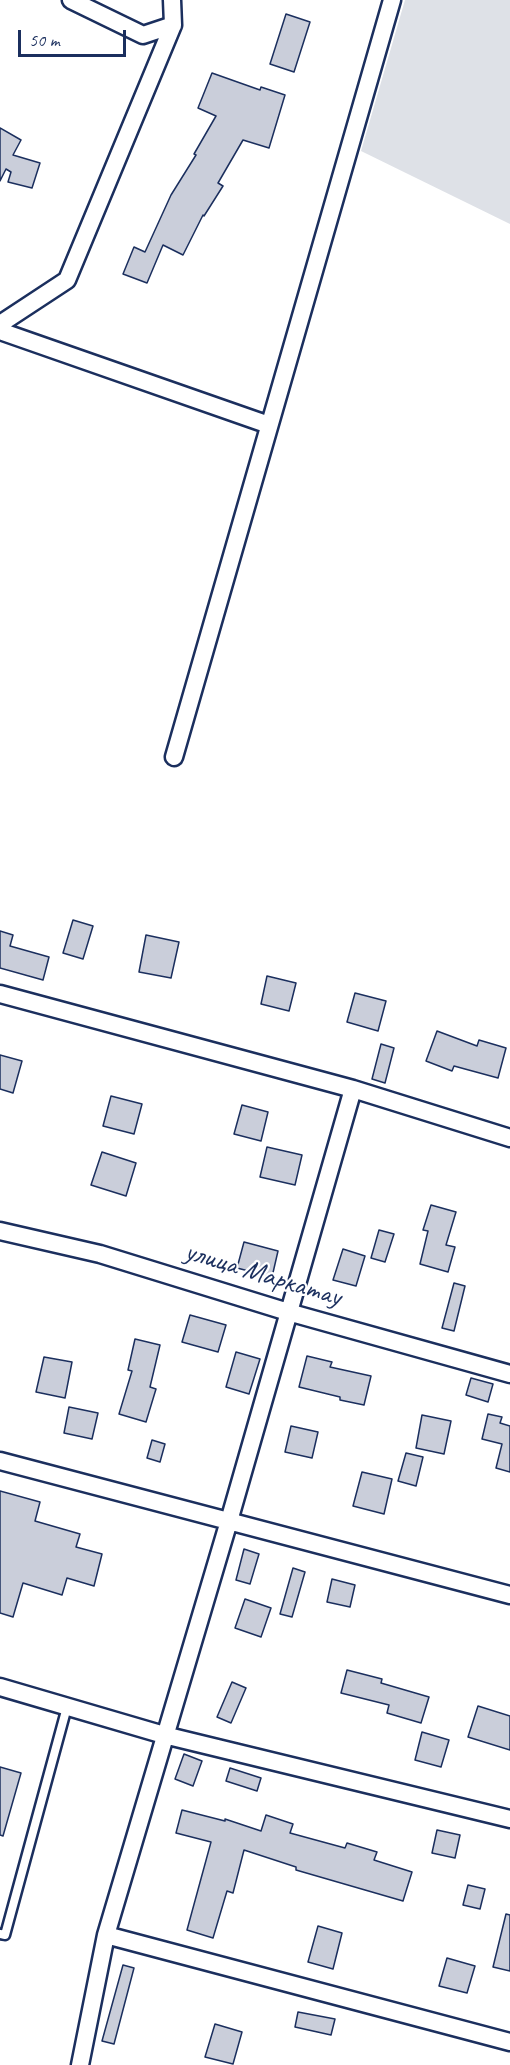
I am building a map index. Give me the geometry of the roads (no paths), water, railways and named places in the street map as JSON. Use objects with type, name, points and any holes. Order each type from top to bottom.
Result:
[{"type":"street","points":[[71,0],[143,35],[173,25]]},
{"type":"street","points":[[0,324],[67,280],[173,25],[172,0]]},
{"type":"street","points":[[174,757],[392,0]]},
{"type":"street","points":[[0,331],[270,425]]},
{"type":"street","points":[[0,994],[352,1089],[510,1138]]},
{"type":"street","points":[[80,2065],[106,1935],[352,1089]]},
{"type":"street","name":"улица Маркатау","points":[[0,1231],[100,1254],[288,1312],[510,1374]]},
{"type":"street","points":[[0,1461],[510,1595]]},
{"type":"street","points":[[0,1687],[164,1735],[510,1819]]},
{"type":"street","points":[[106,1935],[510,2042]]},
{"type":"lane","points":[[0,1934],[4,1935],[68,1707]]}]
